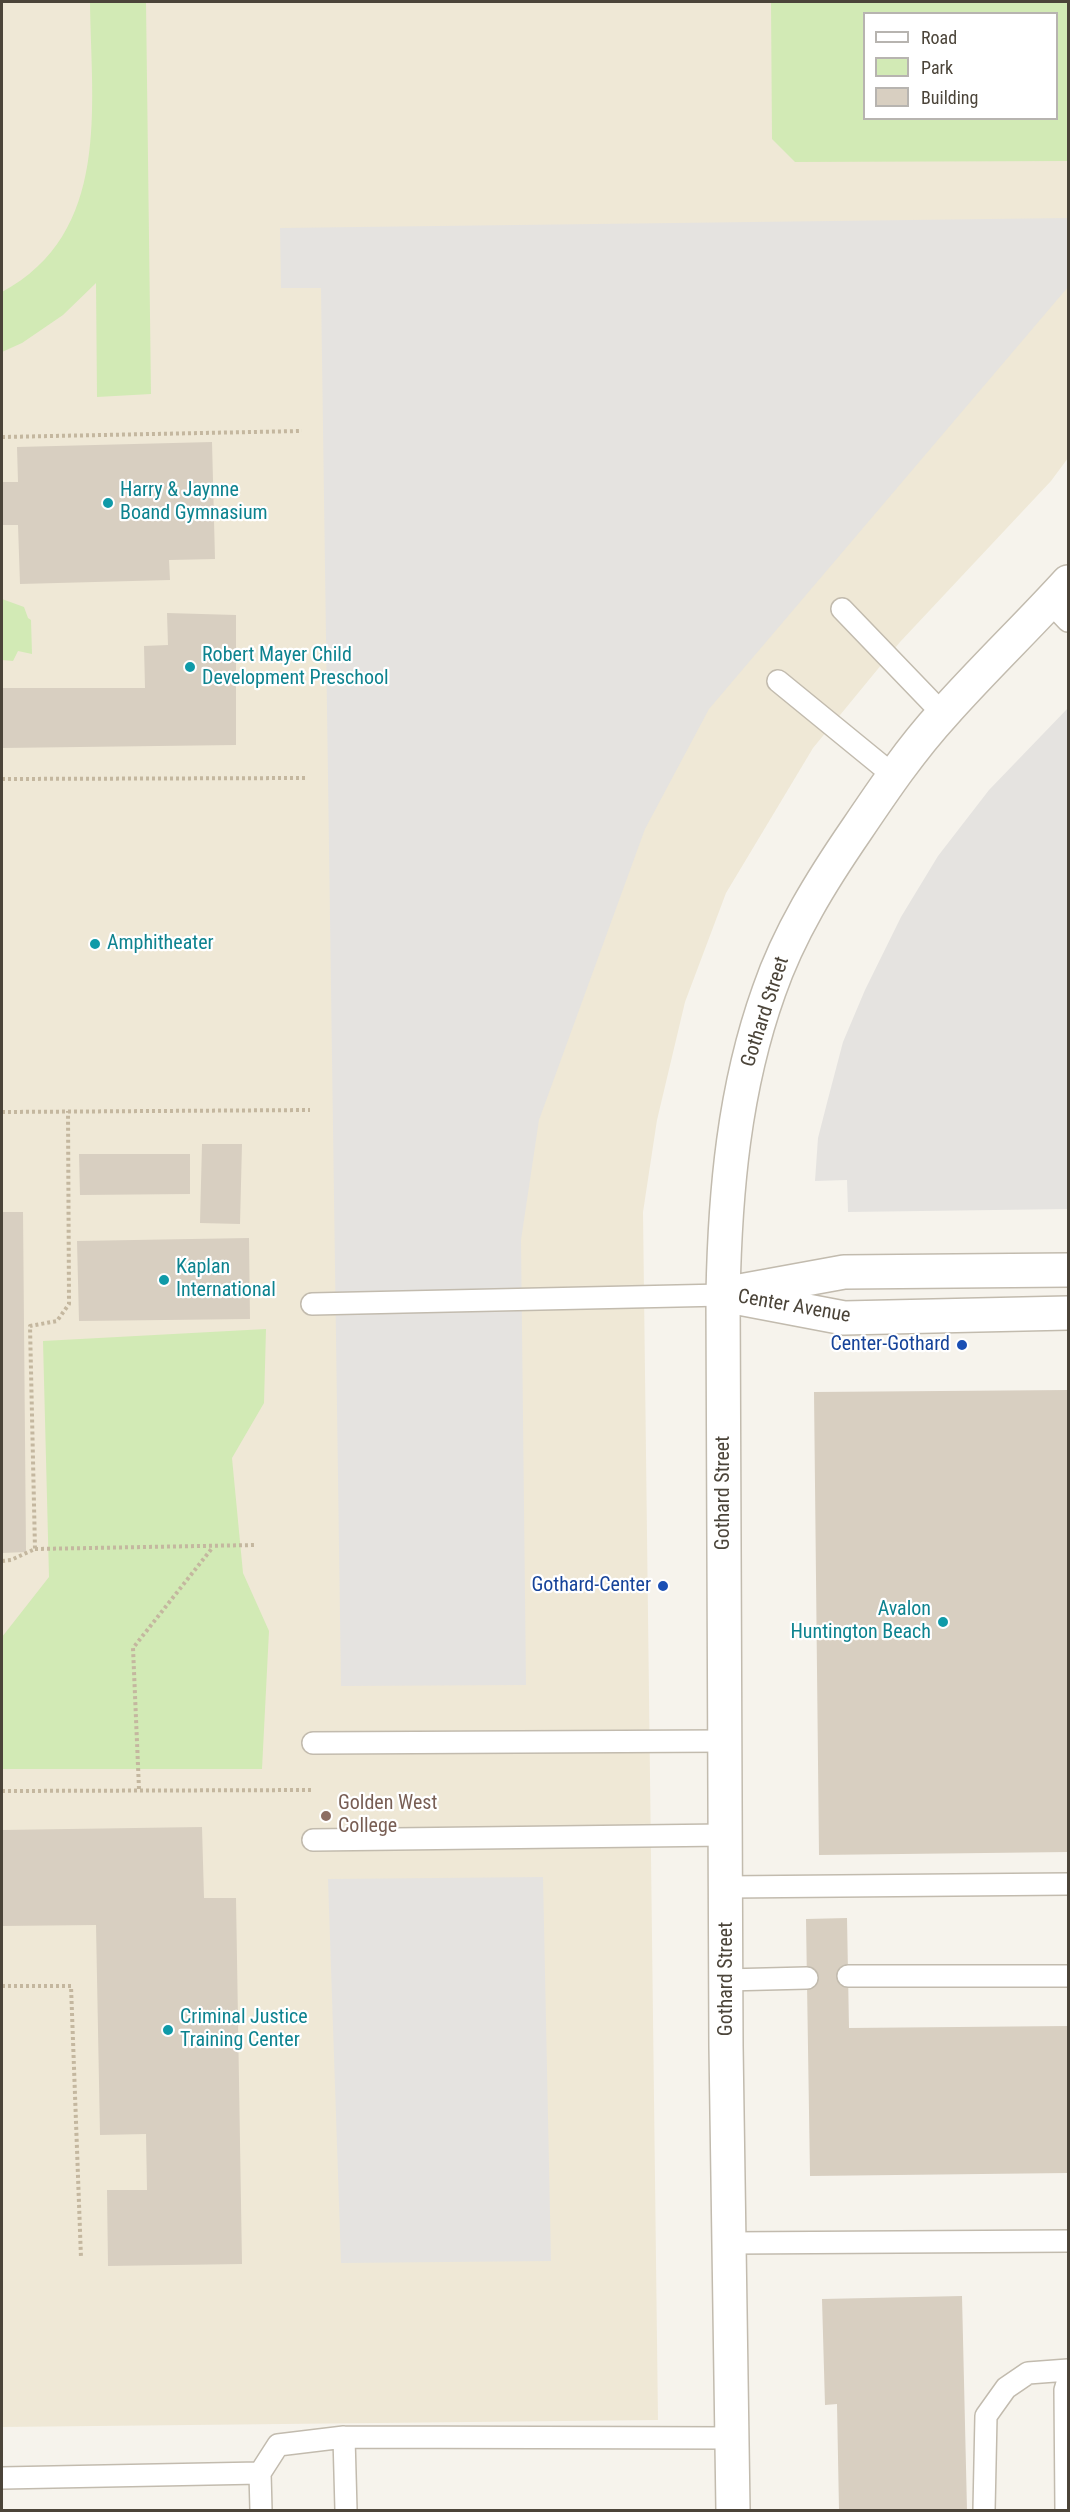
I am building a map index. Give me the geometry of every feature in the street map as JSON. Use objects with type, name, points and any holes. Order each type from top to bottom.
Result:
[{"type":"street","name":"Gothard Street","points":[[733,2511],[726,1980],[723,1294],[724,1222],[734,1139],[747,1068],[769,991],[799,921],[833,864],[893,775],[943,714],[1062,601]]},
{"type":"street","name":"Center Avenue","points":[[723,1294],[844,1272],[1068,1270]]},
{"type":"street","name":"Center Avenue","points":[[723,1294],[844,1318],[1068,1313]]},
{"type":"lane","points":[[842,609],[943,714]]},
{"type":"lane","points":[[778,681],[893,775]]},
{"type":"lane","points":[[312,1304],[723,1294]]},
{"type":"lane","points":[[313,1743],[725,1741]]},
{"type":"lane","points":[[313,1840],[725,1835]]},
{"type":"lane","points":[[727,1887],[1068,1884]]},
{"type":"lane","points":[[848,1976],[1068,1976]]},
{"type":"lane","points":[[726,1980],[807,1977]]},
{"type":"lane","points":[[730,2243],[1068,2241]]},
{"type":"lane","points":[[984,2511],[986,2416],[1006,2388],[1028,2373],[1068,2370]]},
{"type":"lane","points":[[1066,2511],[1065,2390],[1068,2380]]},
{"type":"lane","points":[[344,2437],[346,2511]]},
{"type":"lane","points":[[261,2511],[260,2473],[278,2445],[344,2437],[732,2438]]},
{"type":"lane","points":[[2,2478],[260,2473]]},
{"type":"path","points":[[2,437],[302,430]]},
{"type":"path","points":[[2,779],[306,778]]},
{"type":"path","points":[[2,1112],[310,1110]]},
{"type":"path","points":[[36,1549],[30,1326],[57,1320],[69,1304],[68,1111]]},
{"type":"path","points":[[2,1561],[11,1560],[36,1549],[255,1545]]},
{"type":"path","points":[[139,1789],[133,1648],[213,1547]]},
{"type":"path","points":[[2,1791],[314,1790]]},
{"type":"path","points":[[2,1986],[71,1986],[81,2258]]},
{"type":"shaded area","name":"Golden West College","points":[[2,2],[1068,2],[1068,458],[1051,481],[900,642],[813,748],[726,893],[685,1002],[657,1120],[643,1212],[658,2420],[2,2427]]},
{"type":"shaded area","points":[[1068,218],[1068,287],[709,709],[645,829],[539,1120],[521,1240],[526,1685],[341,1686],[321,288],[281,288],[280,228]]},
{"type":"shaded area","points":[[1068,708],[1068,1209],[848,1212],[847,1180],[815,1181],[818,1138],[843,1042],[865,990],[901,917],[938,856],[989,790]]},
{"type":"shaded area","points":[[543,1877],[551,2261],[341,2263],[328,1879]]},
{"type":"green space","points":[[90,2],[146,2],[151,394],[97,397],[96,283],[63,315],[22,343],[2,352],[2,292],[37,267],[62,236],[78,202],[88,164],[92,124]]},
{"type":"green space","points":[[771,2],[1068,2],[1068,161],[795,162],[772,139]]},
{"type":"green space","points":[[2,599],[24,607],[31,620],[32,654],[18,651],[13,661],[2,660]]},
{"type":"green space","points":[[266,1329],[264,1403],[232,1458],[243,1573],[269,1631],[262,1769],[2,1769],[2,1637],[49,1577],[43,1341]]},
{"type":"building","name":"Harry & Jaynne Boand Gymnasium","points":[[212,442],[215,559],[169,560],[170,580],[20,584],[18,525],[3,525],[2,482],[18,482],[17,447]]},
{"type":"building","name":"Robert Mayer Child Development Preschool","points":[[167,613],[236,615],[236,745],[2,748],[2,688],[145,688],[144,646],[168,645]]},
{"type":"building","name":"Kaplan International","points":[[202,1144],[242,1144],[240,1224],[200,1223]]},
{"type":"building","points":[[79,1154],[190,1154],[190,1194],[80,1195]]},
{"type":"building","points":[[2,1212],[23,1212],[26,1552],[2,1553]]},
{"type":"building","name":"Kaplan International","points":[[249,1238],[250,1319],[79,1321],[77,1241]]},
{"type":"building","name":"Avalon Huntington Beach","points":[[1068,1390],[1068,1852],[819,1855],[814,1392]]},
{"type":"building","name":"Criminal Justice Training Center","points":[[202,1827],[204,1898],[236,1898],[242,2264],[108,2266],[107,2190],[147,2190],[146,2134],[100,2135],[96,1925],[2,1926],[2,1830]]},
{"type":"building","points":[[847,1918],[849,2028],[1068,2026],[1068,2173],[810,2176],[806,1919]]},
{"type":"building","points":[[962,2296],[967,2510],[839,2510],[837,2404],[825,2405],[822,2299]]},
{"type":"place","name":"Harry & Jaynne Boand Gymnasium","points":[[108,503]]},
{"type":"place","name":"Robert Mayer Child Development Preschool","points":[[190,667]]},
{"type":"place","name":"Amphitheater","points":[[95,944]]},
{"type":"place","name":"Kaplan International","points":[[164,1280]]},
{"type":"place","name":"Center-Gothard","points":[[962,1345]]},
{"type":"place","name":"Gothard-Center","points":[[663,1586]]},
{"type":"place","name":"Avalon Huntington Beach","points":[[943,1622]]},
{"type":"place","name":"Golden West College","points":[[326,1816]]},
{"type":"place","name":"Criminal Justice Training Center","points":[[168,2030]]}]
